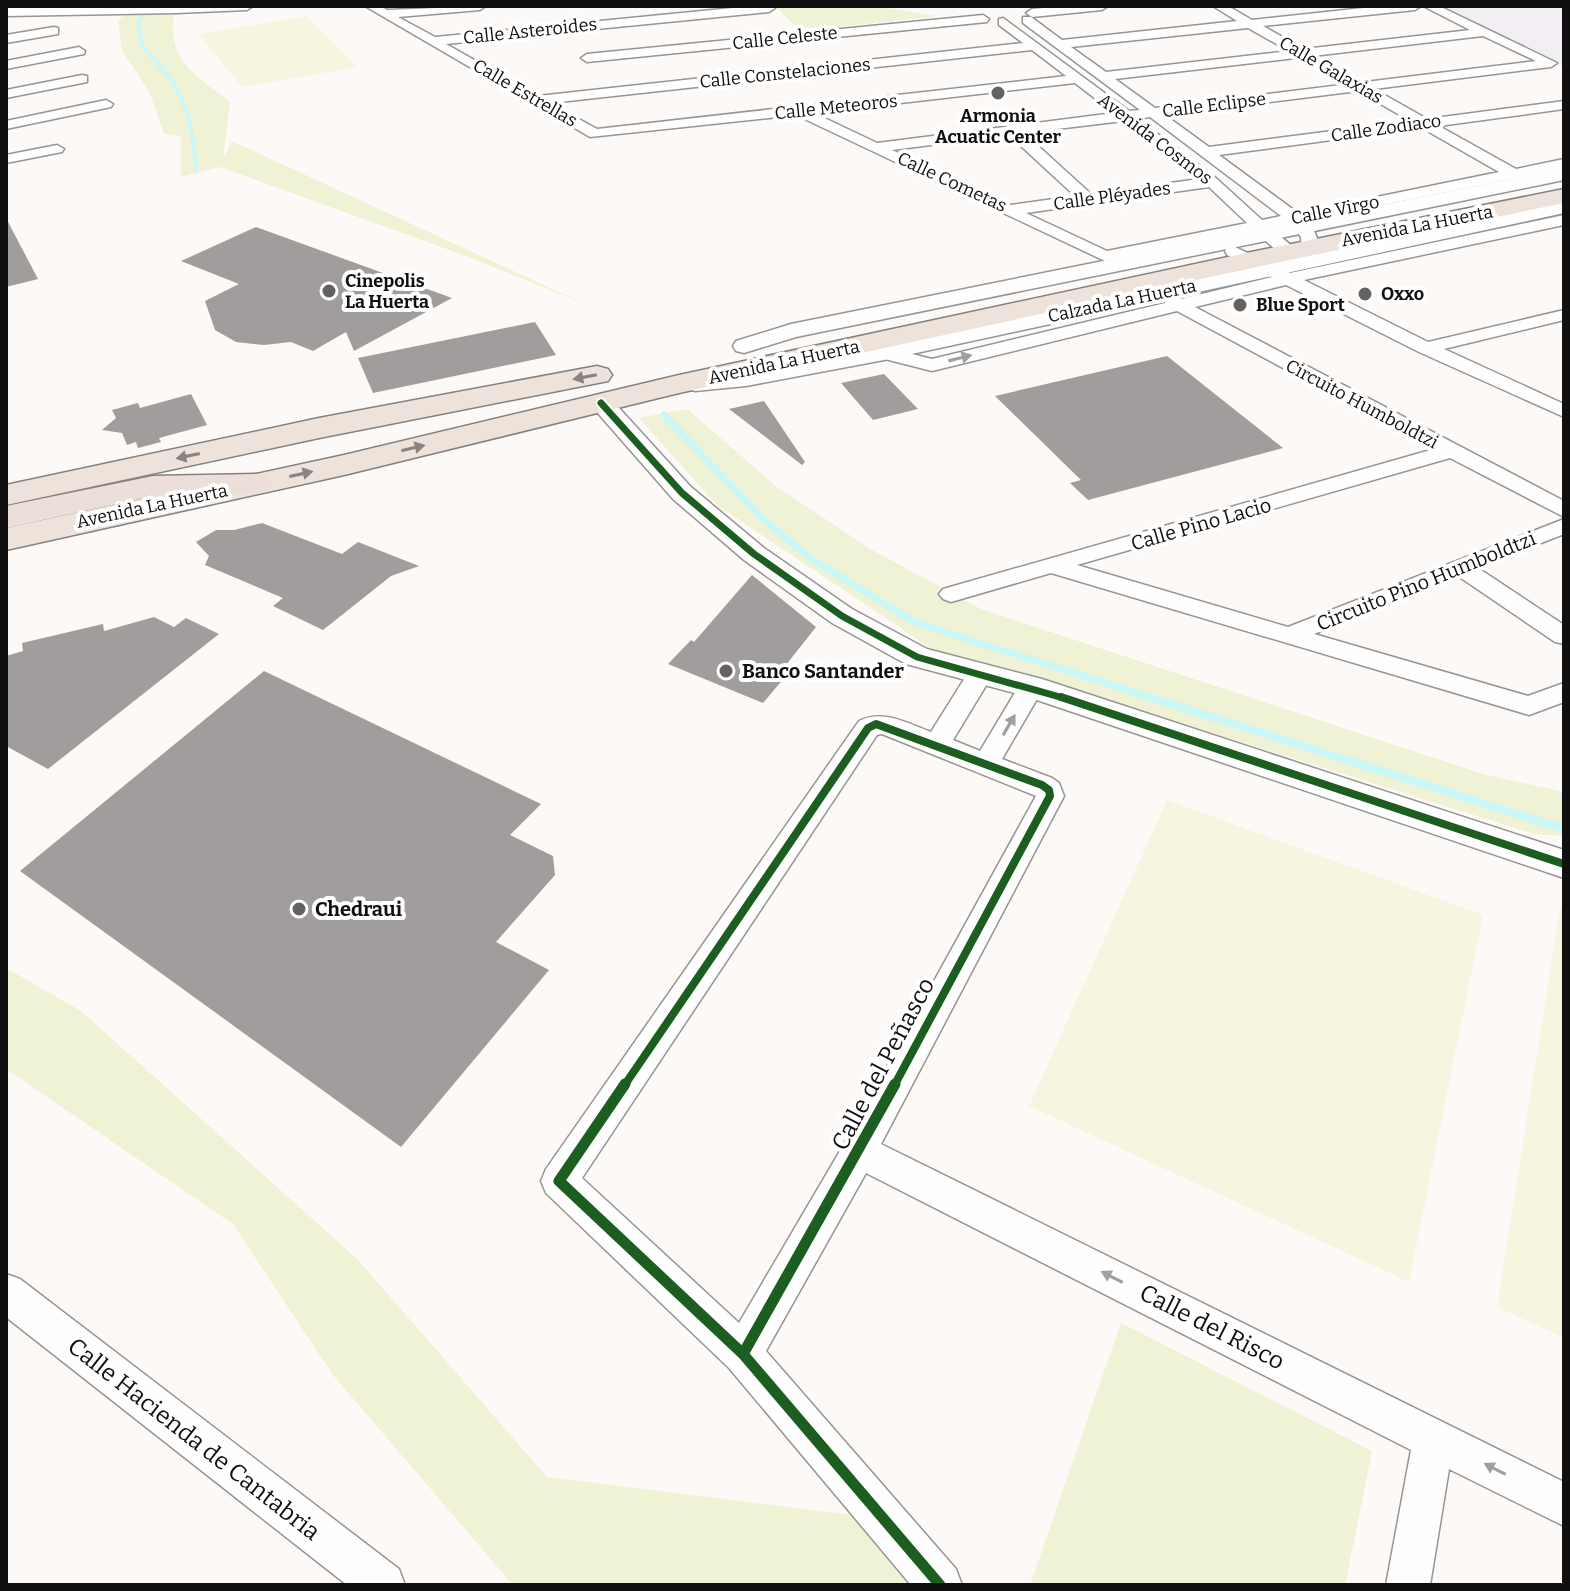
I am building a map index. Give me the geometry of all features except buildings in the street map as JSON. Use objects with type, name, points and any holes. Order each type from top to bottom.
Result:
[{"type":"highway","points":[[6,517],[153,486],[256,484]]},
{"type":"main road","name":"Avenida La Huerta","points":[[6,539],[1284,247],[1535,185],[1564,183]]},
{"type":"main road","name":"Avenida La Huerta","points":[[6,495],[319,428],[1284,247]]},
{"type":"street","points":[[6,12],[247,6]]},
{"type":"street","name":"Calle Estrellas","points":[[371,6],[595,134]]},
{"type":"street","points":[[387,14],[480,6]]},
{"type":"street","points":[[929,10],[1003,22],[1033,13],[1102,6]]},
{"type":"street","name":"Calle Galaxias","points":[[1219,6],[1535,185]]},
{"type":"street","points":[[1062,44],[1415,6]]},
{"type":"street","points":[[1429,6],[1558,66]]},
{"type":"street","name":"Avenida Cosmos","points":[[1033,13],[1062,44],[1208,152],[1284,247]]},
{"type":"street","points":[[780,19],[807,48]]},
{"type":"street","name":"Calle Celeste","points":[[584,53],[780,19],[983,19]]},
{"type":"street","name":"Calle Asteroides","points":[[434,41],[584,53],[780,19]]},
{"type":"street","name":"Avenida Cosmos","points":[[1003,22],[1212,182],[1284,247]]},
{"type":"street","points":[[6,39],[54,31]]},
{"type":"street","points":[[1105,76],[1485,32]]},
{"type":"street","name":"Calle Constelaciones","points":[[537,100],[584,53],[828,69],[1034,46]]},
{"type":"street","points":[[6,65],[79,51]]},
{"type":"street","points":[[818,58],[839,81]]},
{"type":"street","name":"Calle Eclipse","points":[[877,147],[1361,87],[1558,66]]},
{"type":"street","points":[[6,94],[82,79]]},
{"type":"street","name":"Calle Meteoros","points":[[595,134],[1077,79]]},
{"type":"street","points":[[850,92],[861,104]]},
{"type":"street","points":[[6,125],[106,104]]},
{"type":"street","name":"Calle Zodiaco","points":[[1208,152],[1564,105]]},
{"type":"street","name":"Calle Cometas","points":[[798,111],[1105,256],[1284,247]]},
{"type":"street","points":[[1012,130],[1088,200]]},
{"type":"street","points":[[6,159],[57,149]]},
{"type":"street","points":[[1535,185],[1564,164]]},
{"type":"street","name":"Calzada La Huerta","points":[[679,384],[746,379],[1170,300],[1284,247],[1535,185],[1564,174]]},
{"type":"street","name":"Calle Pléyades","points":[[1012,210],[1212,182]]},
{"type":"street","name":"Calzada La Huerta","points":[[744,346],[791,331],[1284,247],[1564,207]]},
{"type":"street","name":"Calzada La Huerta","points":[[1284,247],[1564,220]]},
{"type":"street","points":[[1284,247],[1426,348],[1564,411]]},
{"type":"street","name":"Circuito Humboldtzi","points":[[1170,300],[1564,510]]},
{"type":"street","points":[[1426,348],[1564,315]]},
{"type":"street","points":[[601,403],[682,493],[754,554],[842,616],[917,657],[1031,687],[1564,864]]},
{"type":"street","name":"Calle Pino Lacio","points":[[951,594],[1057,567],[1451,451]]},
{"type":"street","name":"Circuito Pino Humboldtzi","points":[[1287,636],[1463,569],[1564,526]]},
{"type":"street","name":"Circuito Pino Humboldtzi","points":[[1057,567],[1529,706],[1564,692]]},
{"type":"street","points":[[1463,569],[1564,636]]},
{"type":"street","points":[[937,744],[980,674]]},
{"type":"street","points":[[940,1585],[743,1354],[559,1181],[868,728],[876,724],[885,725],[987,762],[1031,687]]},
{"type":"street","name":"Calle del Peñasco","points":[[743,1354],[859,1151],[1050,796],[1049,790],[987,762]]},
{"type":"street","name":"Calle del Risco","points":[[859,1151],[1564,1505]]},
{"type":"street","name":"Calle Hacienda de Cantabria","points":[[6,1293],[383,1585]]},
{"type":"street","points":[[1408,1585],[1434,1438]]},
{"type":"shaded area","points":[[1435,6],[1564,6],[1564,67]]},
{"type":"green space","points":[[775,6],[874,6],[937,16],[800,31]]},
{"type":"green space","points":[[129,11],[174,14],[175,44],[180,56],[196,75],[230,102],[223,159],[232,141],[587,305],[466,256],[220,167],[181,177],[181,136],[164,134],[149,91],[122,51],[118,20]]},
{"type":"green space","points":[[306,16],[358,67],[242,87],[198,34]]},
{"type":"green space","points":[[687,409],[777,487],[872,550],[981,609],[1486,775],[1564,792],[1564,836],[1534,834],[1067,687],[935,651],[717,505],[639,418]]},
{"type":"green space","points":[[1167,800],[1483,915],[1409,1282],[1029,1106]]},
{"type":"green space","points":[[1560,908],[1564,909],[1564,1338],[1497,1307]]},
{"type":"green space","points":[[6,968],[81,1011],[358,1260],[547,1477],[876,1518],[921,1585],[513,1585],[333,1375],[233,1224],[6,1069]]},
{"type":"green space","points":[[1121,1323],[1372,1451],[1345,1585],[1030,1585]]},
{"type":"waterway","points":[[150,6],[138,21],[141,41],[180,95],[192,133],[196,170]]},
{"type":"waterway","points":[[664,415],[763,519],[810,558],[914,622],[1156,699]]},
{"type":"waterway","points":[[1149,697],[1564,829]]},
{"type":"cycle path","points":[[601,403],[682,493],[754,554],[842,616],[917,657],[1031,687],[1564,864]]},
{"type":"cycle path","points":[[743,1354],[859,1151],[1050,796],[1049,790],[1042,785],[885,725],[876,724],[868,728],[559,1181],[743,1354],[940,1585]]},
{"type":"place","name":"Armonia Acuatic Center","points":[[998,93]]},
{"type":"place","name":"Cinepolis La Huerta","points":[[329,291]]},
{"type":"place","name":"Oxxo","points":[[1365,294]]},
{"type":"place","name":"Blue Sport","points":[[1240,305]]},
{"type":"place","name":"Banco Santander","points":[[726,671]]},
{"type":"place","name":"Chedraui","points":[[299,909]]}]
